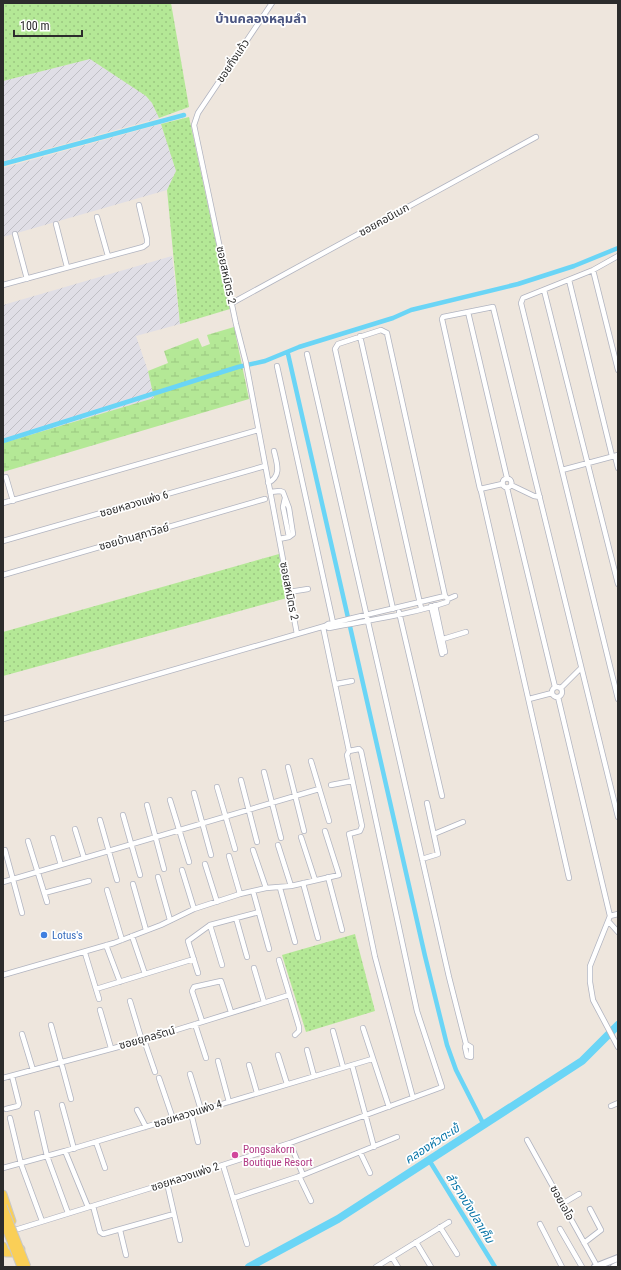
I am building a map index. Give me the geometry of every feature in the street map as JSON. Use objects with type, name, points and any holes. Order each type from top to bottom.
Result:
[{"type":"main road","points":[[3,1194],[21,1249],[6,1253],[3,1246]]},
{"type":"main road","points":[[3,1206],[26,1267]]},
{"type":"main road","points":[[3,1216],[26,1267]]},
{"type":"main road","points":[[3,1222],[19,1267]]},
{"type":"main road","points":[[3,1230],[19,1267]]},
{"type":"main road","points":[[596,1267],[618,1258]]},
{"type":"main road","points":[[614,1267],[618,1265]]},
{"type":"street","name":"ซอยกิ่งแก้ว","points":[[195,119],[272,3]]},
{"type":"street","name":"ซอยสหมิตร 2","points":[[195,119],[194,125],[246,363],[298,634]]},
{"type":"street","name":"ซอยคอนิเมก","points":[[232,303],[536,136]]},
{"type":"street","points":[[3,285],[147,244],[148,239],[138,206]]},
{"type":"street","points":[[97,217],[108,256]]},
{"type":"street","points":[[56,224],[67,267]]},
{"type":"street","points":[[15,234],[27,279]]},
{"type":"street","points":[[618,257],[593,270],[523,298],[521,303],[618,699]]},
{"type":"street","points":[[593,270],[618,370]]},
{"type":"street","points":[[569,280],[618,468]]},
{"type":"street","points":[[544,290],[589,462],[618,584]]},
{"type":"street","points":[[569,878],[480,489],[442,319],[443,317],[493,307],[618,817]]},
{"type":"street","points":[[468,312],[507,478],[511,480],[509,486],[555,687],[552,693]]},
{"type":"street","points":[[359,620],[367,622],[399,614],[421,608],[447,602],[387,333],[382,330],[338,344],[335,349],[395,608],[399,614],[442,796]]},
{"type":"street","points":[[360,336],[421,608]]},
{"type":"street","points":[[307,354],[448,977],[466,1044]]},
{"type":"street","points":[[277,366],[334,625]]},
{"type":"street","points":[[3,503],[258,430]]},
{"type":"street","points":[[268,483],[276,478],[278,473],[274,451]]},
{"type":"street","points":[[562,470],[615,456]]},
{"type":"street","name":"ซอยหลวงแพ่ง 6","points":[[3,541],[265,466]]},
{"type":"street","points":[[6,477],[13,500]]},
{"type":"street","points":[[502,484],[507,478]]},
{"type":"street","points":[[480,489],[502,484],[540,497]]},
{"type":"street","points":[[270,492],[281,491],[285,498],[283,507],[289,538],[279,539]]},
{"type":"street","name":"ซอยบ้านสุภาวัลย์","points":[[3,575],[265,498]]},
{"type":"street","points":[[289,592],[308,589]]},
{"type":"street","points":[[3,719],[298,634],[359,620],[366,616],[395,608],[455,596]]},
{"type":"street","points":[[433,606],[443,639],[444,653],[433,606]]},
{"type":"street","points":[[324,627],[349,750],[347,755],[362,828],[360,831],[349,834],[375,957],[413,1098]]},
{"type":"street","points":[[443,639],[466,632]]},
{"type":"street","points":[[561,688],[581,668]]},
{"type":"street","points":[[336,684],[352,680]]},
{"type":"street","points":[[555,687],[561,688]]},
{"type":"street","points":[[558,697],[562,694],[561,688]]},
{"type":"street","points":[[529,699],[552,693],[558,697],[610,916],[609,922],[590,966],[590,982],[593,1000],[618,1047]]},
{"type":"street","name":"ซอยหลวงแพ่ง 2","points":[[15,1230],[290,1143],[439,1089],[442,1086],[417,1011],[362,754],[359,750],[349,750]]},
{"type":"street","points":[[311,761],[329,820]]},
{"type":"street","points":[[288,767],[304,831]]},
{"type":"street","points":[[264,772],[281,838]]},
{"type":"street","points":[[241,780],[257,842]]},
{"type":"street","points":[[331,785],[352,780]]},
{"type":"street","points":[[216,787],[235,849]]},
{"type":"street","points":[[3,882],[319,789]]},
{"type":"street","points":[[194,792],[211,855]]},
{"type":"street","points":[[170,800],[189,862]]},
{"type":"street","points":[[422,859],[438,855],[427,803]]},
{"type":"street","points":[[146,805],[164,869]]},
{"type":"street","points":[[123,815],[140,875]]},
{"type":"street","points":[[100,820],[117,880]]},
{"type":"street","points":[[434,834],[463,822]]},
{"type":"street","points":[[75,828],[84,858]]},
{"type":"street","points":[[3,976],[85,953],[132,936],[194,909],[240,894],[266,888],[291,886],[339,875],[325,832]]},
{"type":"street","points":[[301,837],[315,880]]},
{"type":"street","points":[[52,838],[61,865]]},
{"type":"street","points":[[28,841],[47,902]]},
{"type":"street","points":[[278,845],[291,886]]},
{"type":"street","points":[[5,850],[22,913]]},
{"type":"street","points":[[253,850],[266,888]]},
{"type":"street","points":[[229,856],[240,894]]},
{"type":"street","points":[[205,864],[217,902]]},
{"type":"street","points":[[182,870],[194,909]]},
{"type":"street","points":[[158,877],[170,920]]},
{"type":"street","points":[[328,877],[342,930]]},
{"type":"street","points":[[44,893],[89,881]]},
{"type":"street","points":[[303,883],[318,938]]},
{"type":"street","points":[[133,884],[146,930]]},
{"type":"street","points":[[280,888],[295,942]]},
{"type":"street","points":[[107,890],[122,940]]},
{"type":"street","points":[[253,891],[269,949]]},
{"type":"street","points":[[198,973],[188,940],[210,925],[259,912]]},
{"type":"street","points":[[610,916],[618,914]]},
{"type":"street","points":[[236,918],[246,957]]},
{"type":"street","points":[[609,922],[618,932]]},
{"type":"street","points":[[210,925],[222,965]]},
{"type":"street","points":[[132,936],[145,974]]},
{"type":"street","points":[[106,945],[120,982]]},
{"type":"street","points":[[85,953],[99,999]]},
{"type":"street","points":[[96,989],[194,959]]},
{"type":"street","points":[[279,960],[299,1030],[295,1035]]},
{"type":"street","points":[[254,968],[264,1002]]},
{"type":"street","points":[[202,1021],[192,991],[194,988],[221,981],[231,1012]]},
{"type":"street","name":"ซอยยุคลรัตน์","points":[[3,1078],[143,1040],[289,995]]},
{"type":"street","points":[[130,1001],[155,1072]]},
{"type":"street","points":[[100,1010],[112,1048]]},
{"type":"street","points":[[195,1024],[206,1058]]},
{"type":"street","points":[[52,1025],[71,1099]]},
{"type":"street","points":[[363,1028],[389,1107]]},
{"type":"street","points":[[333,1031],[343,1067]]},
{"type":"street","points":[[22,1034],[33,1070]]},
{"type":"street","points":[[307,1050],[314,1076]]},
{"type":"street","points":[[278,1055],[287,1084]]},
{"type":"street","name":"ซอยหลวงแพ่ง 4","points":[[3,1168],[65,1152],[372,1059]]},
{"type":"street","points":[[218,1061],[229,1102]]},
{"type":"street","points":[[250,1065],[257,1093]]},
{"type":"street","points":[[352,1065],[364,1116],[374,1147]]},
{"type":"street","points":[[190,1074],[201,1110]]},
{"type":"street","points":[[6,1109],[18,1106],[19,1104],[12,1076]]},
{"type":"street","points":[[159,1078],[173,1119]]},
{"type":"street","points":[[611,1106],[618,1103]]},
{"type":"street","points":[[62,1105],[74,1149]]},
{"type":"street","points":[[138,1110],[146,1127]]},
{"type":"street","points":[[37,1113],[47,1156],[68,1213]]},
{"type":"street","points":[[191,1113],[198,1142]]},
{"type":"street","points":[[10,1118],[21,1164],[42,1221]]},
{"type":"street","points":[[234,1198],[301,1176],[397,1137]]},
{"type":"street","name":"ซอยเอโอ","points":[[527,1140],[596,1267]]},
{"type":"street","points":[[96,1142],[105,1168]]},
{"type":"street","points":[[290,1143],[311,1201]]},
{"type":"street","points":[[65,1152],[88,1207]]},
{"type":"street","points":[[360,1152],[370,1173]]},
{"type":"street","points":[[223,1165],[247,1244]]},
{"type":"street","points":[[167,1183],[180,1240]]},
{"type":"street","points":[[562,1204],[579,1194]]},
{"type":"street","points":[[93,1206],[101,1234],[174,1214]]},
{"type":"street","points":[[584,1243],[601,1230],[590,1209]]},
{"type":"street","points":[[376,1267],[449,1222]]},
{"type":"street","points":[[540,1224],[562,1267]]},
{"type":"street","points":[[440,1227],[457,1254]]},
{"type":"street","points":[[560,1229],[582,1267]]},
{"type":"street","points":[[120,1230],[126,1255]]},
{"type":"street","points":[[416,1242],[431,1267]]},
{"type":"street","points":[[392,1257],[398,1267]]},
{"type":"shaded area","points":[[90,59],[146,96],[152,103],[159,118],[3,161],[3,81]]},
{"type":"shaded area","points":[[161,124],[176,171],[167,190],[3,237],[3,168]]},
{"type":"shaded area","points":[[172,256],[180,324],[136,336],[148,371],[154,398],[3,443],[3,305]]},
{"type":"green space","points":[[3,3],[171,3],[189,107],[159,118],[152,103],[146,96],[90,59],[3,81]]},
{"type":"green space","points":[[189,117],[230,309],[180,324],[167,190],[176,171],[161,124]]},
{"type":"green space","points":[[234,327],[249,399],[3,472],[3,443],[154,398],[148,371],[168,363],[164,351],[198,338],[202,347],[210,344],[207,335]]},
{"type":"green space","points":[[279,554],[287,598],[3,676],[3,632]]},
{"type":"green space","points":[[355,934],[375,1011],[306,1032],[282,955]]},
{"type":"waterway","points":[[3,164],[184,115]]},
{"type":"waterway","points":[[3,441],[238,367],[265,361],[299,347],[393,318],[411,310],[518,284],[574,266],[618,248]]},
{"type":"waterway","points":[[288,354],[425,956],[447,1045],[456,1070],[484,1125]]},
{"type":"waterway","name":"คลองหัวตะเข้","points":[[249,1267],[338,1219],[582,1061],[618,1025]]},
{"type":"waterway","name":"ลำรางบึงปลาเค็ม","points":[[429,1160],[495,1267]]},
{"type":"place","name":"Lotus's","points":[[44,935]]},
{"type":"place","name":"Pongsakorn Boutique Resort","points":[[235,1155]]},
{"type":"district","name":"บ้านคลองหลุมลำ","points":[[261,18]]}]
